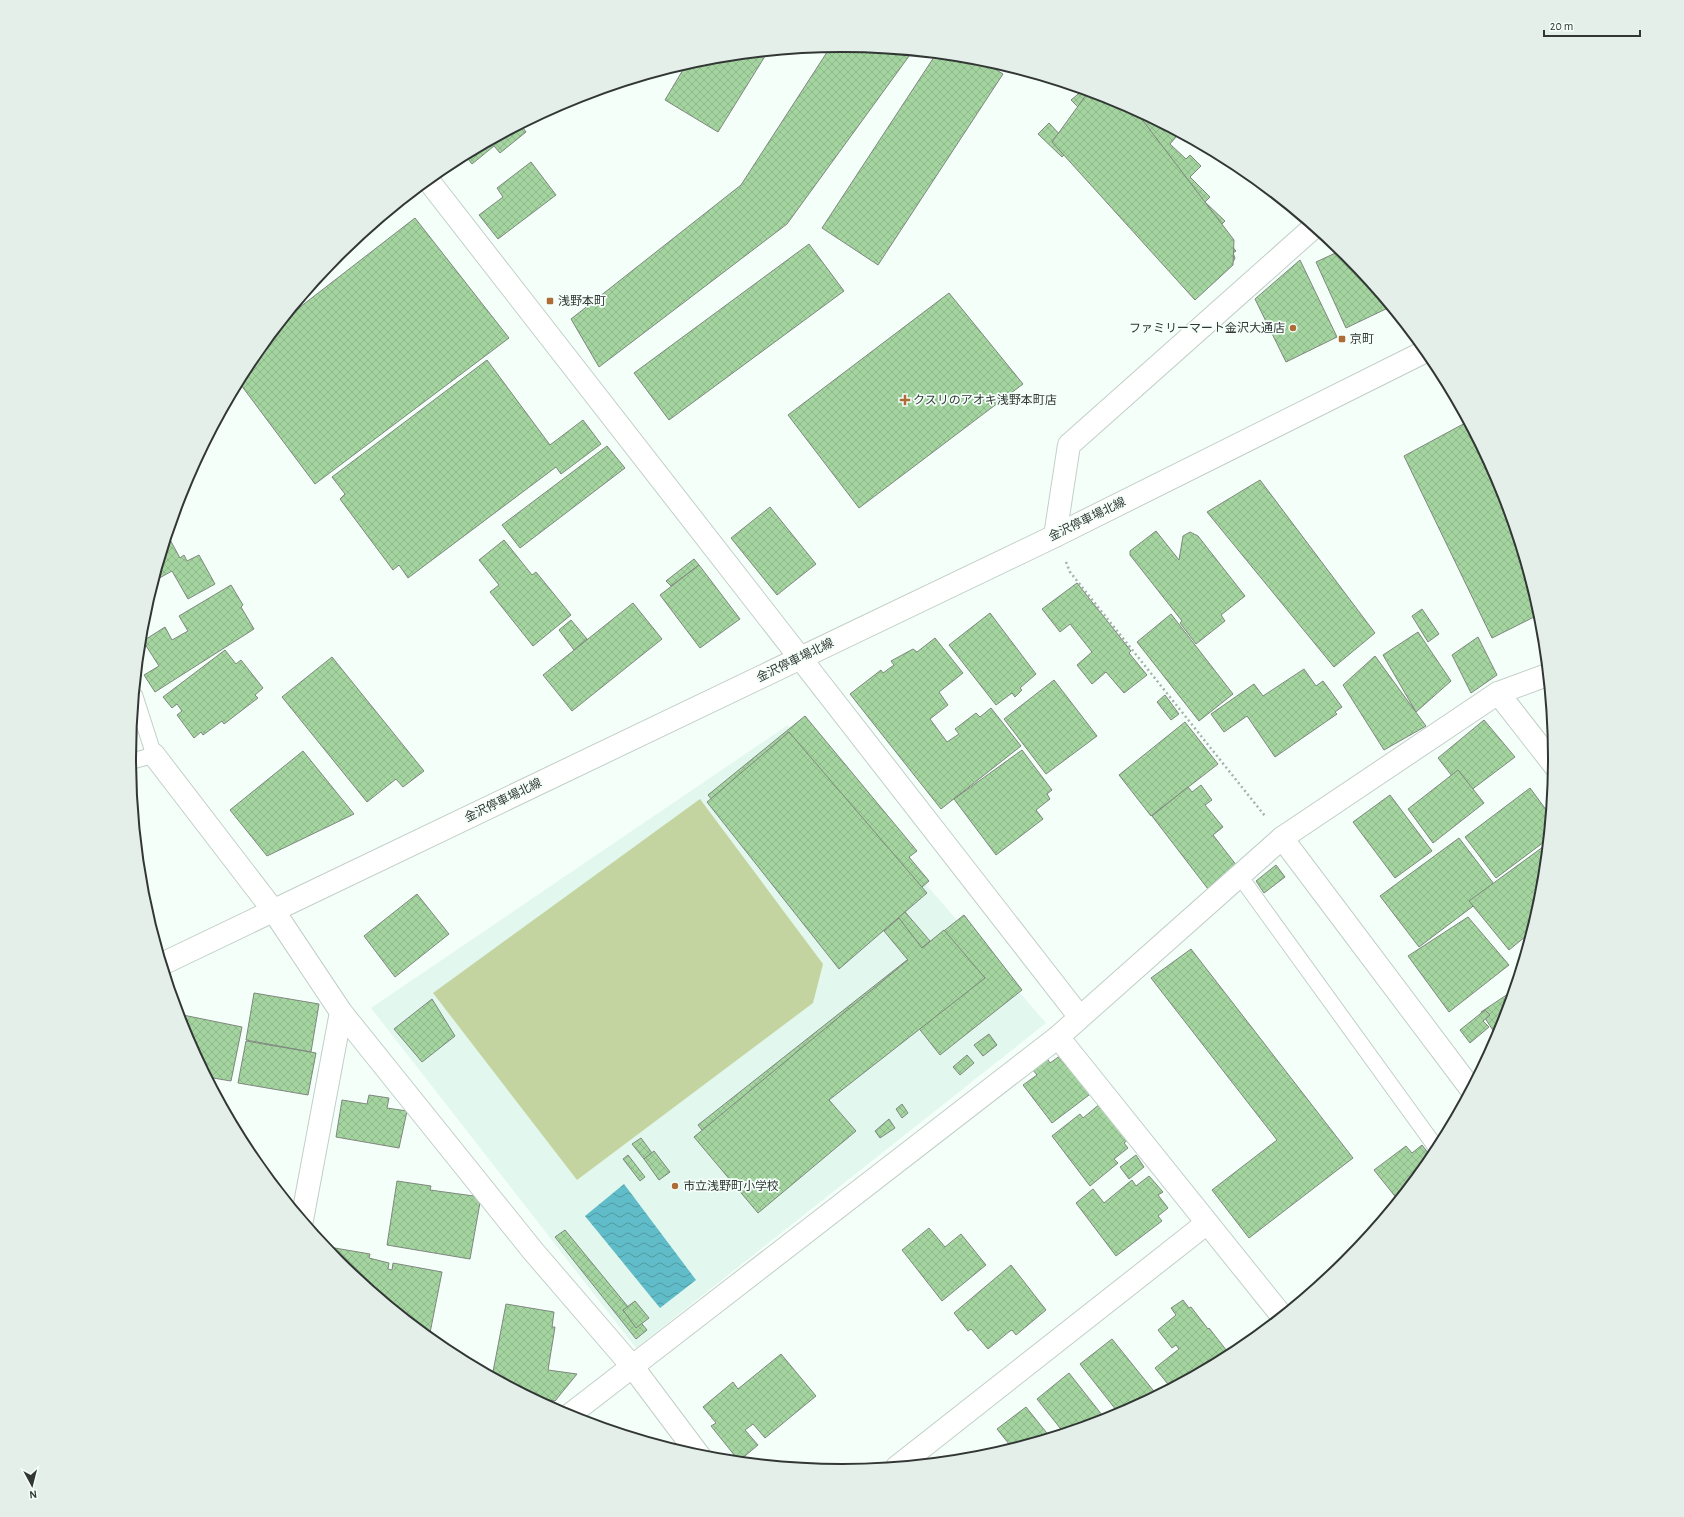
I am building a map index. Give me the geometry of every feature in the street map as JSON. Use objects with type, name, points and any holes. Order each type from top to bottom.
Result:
[{"type":"street","points":[[431,184],[801,657],[1079,1016]]},
{"type":"street","points":[[1055,536],[1069,445],[1311,230]]},
{"type":"street","name":"金沢停車場北線","points":[[166,962],[1055,536],[1421,354]]},
{"type":"street","points":[[574,1412],[1058,1036],[1282,838],[1498,692],[1543,676]]},
{"type":"street","points":[[1498,692],[1548,757]]},
{"type":"street","points":[[154,755],[273,910],[341,1012],[533,1251],[632,1366],[694,1449]]},
{"type":"street","points":[[1282,838],[1469,1085]]},
{"type":"street","points":[[303,1215],[341,1012]]},
{"type":"street","points":[[1058,1036],[1280,1313]]},
{"type":"street","points":[[904,1462],[1207,1223]]},
{"type":"lane","points":[[136,760],[154,755],[138,705]]},
{"type":"lane","points":[[1239,875],[1434,1144]]},
{"type":"path","points":[[1055,536],[1070,572],[1282,838]]},
{"type":"shaded area","name":"市立浅野町小学校","points":[[788,725],[1046,1023],[636,1348],[371,1008]]},
{"type":"green space","points":[[700,799],[823,964],[813,1003],[577,1180],[433,993]]},
{"type":"water","points":[[624,1184],[696,1280],[660,1308],[585,1216]]},
{"type":"building","points":[[842,52],[909,56],[787,224],[599,367],[571,319],[741,185],[827,53]]},
{"type":"building","points":[[765,57],[718,132],[665,100],[682,71],[750,58]]},
{"type":"building","points":[[933,58],[996,70],[1003,74],[878,265],[822,228]]},
{"type":"building","points":[[1079,93],[1154,125],[1176,137],[1170,144],[1186,159],[1190,155],[1201,166],[1190,177],[1210,197],[1205,202],[1225,221],[1220,226],[1231,237],[1227,241],[1236,251],[1233,253],[1235,258],[1233,262],[1229,264],[1224,263],[1221,265],[1224,269],[1204,289],[1183,267],[1186,264],[1178,256],[1175,259],[1159,245],[1169,236],[1153,220],[1144,230],[1115,202],[1114,195],[1123,194],[1121,180],[1110,168],[1103,176],[1105,178],[1100,183],[1067,152],[1062,157],[1038,134],[1049,123],[1064,139],[1075,129],[1069,123],[1082,111],[1071,100]]},
{"type":"building","points":[[1086,96],[1142,120],[1234,240],[1233,265],[1195,300],[1052,142]]},
{"type":"building","points":[[523,128],[526,132],[500,153],[494,146],[472,164],[468,159],[489,147]]},
{"type":"building","points":[[531,162],[556,195],[498,239],[479,215],[503,197],[497,188]]},
{"type":"building","points":[[415,218],[509,338],[315,484],[242,386],[281,328],[297,309]]},
{"type":"building","points":[[809,244],[844,291],[669,420],[634,373]]},
{"type":"building","points":[[1336,253],[1386,309],[1346,328],[1316,262]]},
{"type":"building","points":[[1300,260],[1337,337],[1286,362],[1255,299]]},
{"type":"building","name":"クスリのアオキ浅野本町店","points":[[949,293],[1023,384],[859,508],[788,415]]},
{"type":"building","points":[[487,360],[550,445],[583,420],[601,444],[561,474],[556,467],[408,578],[399,565],[393,570],[340,499],[345,494],[332,477]]},
{"type":"building","points":[[1464,424],[1495,488],[1511,531],[1534,617],[1492,638],[1404,456]]},
{"type":"building","points":[[607,446],[625,468],[520,548],[502,525]]},
{"type":"building","points":[[1260,480],[1375,633],[1334,667],[1207,512]]},
{"type":"building","points":[[770,507],[816,564],[777,595],[731,538]]},
{"type":"building","points":[[1156,531],[1179,560],[1183,536],[1190,532],[1198,536],[1245,596],[1221,615],[1225,621],[1196,644],[1180,623],[1182,621],[1130,555],[1130,551]]},
{"type":"building","points":[[170,540],[180,558],[184,555],[187,561],[199,555],[215,584],[188,599],[172,571],[160,578]]},
{"type":"building","points":[[504,540],[532,575],[536,572],[571,615],[533,646],[490,592],[499,585],[479,560]]},
{"type":"building","points":[[694,559],[699,565],[671,586],[666,581]]},
{"type":"building","points":[[699,565],[740,619],[700,648],[660,595]]},
{"type":"building","points":[[1077,583],[1131,651],[1129,653],[1147,675],[1124,693],[1106,672],[1092,684],[1077,665],[1092,652],[1070,624],[1060,632],[1042,609]]},
{"type":"building","points":[[231,585],[243,605],[241,607],[254,629],[155,692],[144,675],[159,666],[145,645],[146,639],[165,627],[172,640],[188,631],[179,616]]},
{"type":"building","points":[[633,603],[662,639],[572,711],[543,675]]},
{"type":"building","points":[[1422,609],[1439,634],[1428,642],[1412,616]]},
{"type":"building","points":[[990,613],[1036,674],[1020,688],[1022,690],[1015,697],[1012,693],[996,705],[949,645]]},
{"type":"building","points":[[1171,614],[1233,694],[1199,721],[1137,642]]},
{"type":"building","points":[[571,620],[587,639],[574,650],[559,630]]},
{"type":"building","points":[[1418,632],[1451,681],[1416,712],[1383,655]]},
{"type":"building","points":[[1478,637],[1497,675],[1471,693],[1452,655]]},
{"type":"building","points":[[935,638],[963,673],[939,692],[948,705],[930,719],[947,742],[959,734],[955,729],[976,713],[980,717],[991,708],[1021,746],[941,809],[850,694],[881,670],[883,673],[894,665],[891,661],[913,649],[917,652]]},
{"type":"building","points":[[225,650],[236,664],[241,660],[263,688],[255,695],[258,698],[224,724],[222,721],[203,735],[201,732],[194,738],[177,715],[182,711],[177,704],[172,708],[163,697]]},
{"type":"building","points":[[1375,656],[1426,726],[1384,750],[1343,685]]},
{"type":"building","points":[[332,657],[424,771],[403,787],[396,779],[367,802],[282,697]]},
{"type":"building","points":[[1304,669],[1316,686],[1323,681],[1342,707],[1335,712],[1337,714],[1275,757],[1247,716],[1224,732],[1211,714],[1254,684],[1263,696]]},
{"type":"building","points":[[1054,680],[1097,736],[1046,774],[1004,719]]},
{"type":"building","points":[[1165,695],[1179,714],[1171,720],[1157,702]]},
{"type":"building","points":[[805,716],[917,851],[909,857],[929,881],[900,906],[930,941],[914,955],[884,918],[844,951],[824,927],[819,931],[708,795]]},
{"type":"building","points":[[1484,720],[1515,757],[1466,794],[1438,758]]},
{"type":"building","points":[[1185,722],[1218,764],[1151,816],[1119,775]]},
{"type":"building","points":[[789,732],[927,893],[839,969],[707,802]]},
{"type":"building","points":[[1022,750],[1052,790],[1047,794],[1050,799],[1036,810],[1043,819],[996,855],[954,799]]},
{"type":"building","points":[[303,751],[354,814],[267,856],[230,810]]},
{"type":"building","points":[[1458,770],[1484,803],[1433,843],[1408,809]]},
{"type":"building","points":[[1201,785],[1212,800],[1205,805],[1223,827],[1213,835],[1237,866],[1208,889],[1152,816],[1188,787],[1192,792]]},
{"type":"building","points":[[1530,788],[1546,810],[1543,843],[1496,878],[1465,837]]},
{"type":"building","points":[[1390,795],[1432,851],[1395,878],[1353,822]]},
{"type":"building","points":[[1459,838],[1497,888],[1419,947],[1380,896]]},
{"type":"building","points":[[1542,847],[1535,896],[1525,937],[1509,950],[1469,901]]},
{"type":"building","points":[[1276,865],[1285,877],[1264,893],[1256,881]]},
{"type":"building","points":[[417,894],[449,934],[395,977],[364,936]]},
{"type":"building","points":[[964,915],[1022,990],[940,1055],[917,1026],[821,1103],[845,1135],[760,1203],[698,1125]]},
{"type":"building","points":[[1468,917],[1509,965],[1449,1012],[1408,956]]},
{"type":"building","points":[[899,918],[922,948],[944,930],[985,978],[829,1100],[856,1131],[758,1213],[694,1137],[908,960],[884,931]]},
{"type":"building","points":[[1191,949],[1353,1158],[1249,1238],[1212,1190],[1277,1140],[1151,978]]},
{"type":"building","points":[[254,993],[319,1004],[311,1052],[246,1040]]},
{"type":"building","points":[[1508,994],[1494,1032],[1481,1012]]},
{"type":"building","points":[[432,999],[455,1036],[422,1062],[394,1029]]},
{"type":"building","points":[[1485,1010],[1490,1015],[1483,1021],[1489,1027],[1470,1043],[1460,1030]]},
{"type":"building","points":[[184,1015],[242,1027],[231,1081],[212,1078]]},
{"type":"building","points":[[989,1034],[997,1045],[983,1056],[974,1045]]},
{"type":"building","points":[[246,1041],[316,1053],[308,1095],[238,1083]]},
{"type":"building","points":[[1043,1052],[1050,1063],[1064,1053],[1093,1092],[1052,1123],[1023,1085],[1037,1075],[1028,1064]]},
{"type":"building","points":[[967,1055],[974,1063],[960,1075],[953,1067]]},
{"type":"building","points":[[369,1095],[389,1098],[387,1108],[407,1111],[399,1148],[336,1137],[342,1100],[367,1104]]},
{"type":"building","points":[[1101,1103],[1129,1139],[1124,1143],[1128,1148],[1114,1159],[1118,1163],[1090,1186],[1052,1136],[1080,1114],[1083,1118]]},
{"type":"building","points":[[902,1104],[908,1113],[902,1118],[896,1109]]},
{"type":"building","points":[[889,1119],[895,1128],[880,1138],[875,1131]]},
{"type":"building","points":[[641,1138],[652,1153],[644,1159],[632,1144]]},
{"type":"building","points":[[1422,1145],[1428,1153],[1396,1197],[1374,1170],[1406,1146],[1412,1153]]},
{"type":"building","points":[[654,1151],[670,1172],[659,1180],[644,1159]]},
{"type":"building","points":[[628,1155],[645,1177],[640,1181],[623,1159]]},
{"type":"building","points":[[1136,1155],[1144,1167],[1129,1179],[1120,1167]]},
{"type":"building","points":[[1149,1176],[1163,1192],[1158,1195],[1168,1208],[1158,1216],[1162,1221],[1116,1256],[1076,1203],[1093,1189],[1104,1203],[1132,1180],[1136,1186]]},
{"type":"building","points":[[397,1181],[431,1186],[430,1190],[481,1197],[470,1259],[387,1245]]},
{"type":"building","points":[[929,1228],[945,1247],[961,1234],[986,1265],[942,1301],[902,1250]]},
{"type":"building","points":[[565,1230],[647,1330],[636,1339],[555,1237]]},
{"type":"building","points":[[333,1248],[370,1254],[369,1258],[389,1263],[388,1269],[392,1270],[393,1263],[442,1272],[430,1332],[376,1290]]},
{"type":"building","points":[[1011,1265],[1046,1310],[1016,1335],[1012,1330],[1010,1331],[988,1349],[971,1329],[968,1331],[954,1313]]},
{"type":"building","points":[[1183,1300],[1189,1308],[1191,1307],[1227,1351],[1168,1384],[1155,1368],[1179,1349],[1176,1345],[1172,1348],[1158,1330],[1176,1315],[1171,1308]]},
{"type":"building","points":[[635,1301],[649,1318],[636,1328],[623,1310]]},
{"type":"building","points":[[506,1304],[554,1312],[552,1327],[555,1327],[548,1370],[577,1374],[555,1401],[547,1400],[530,1392],[493,1372]]},
{"type":"building","points":[[1112,1339],[1154,1392],[1116,1409],[1080,1364]]},
{"type":"building","points":[[781,1354],[816,1396],[765,1438],[753,1424],[745,1430],[758,1445],[743,1458],[735,1456],[711,1426],[716,1423],[703,1407],[733,1382],[738,1389]]},
{"type":"building","points":[[1069,1373],[1102,1415],[1062,1430],[1037,1399]]},
{"type":"building","points":[[1026,1407],[1048,1434],[1009,1444],[997,1429]]},
{"type":"place","name":"浅野本町","points":[[550,301]]},
{"type":"place","name":"ファミリーマート金沢大通店","points":[[1293,328]]},
{"type":"place","name":"京町","points":[[1342,339]]},
{"type":"place","name":"クスリのアオキ浅野本町店","points":[[905,400]]},
{"type":"place","name":"市立浅野町小学校","points":[[675,1186]]}]
